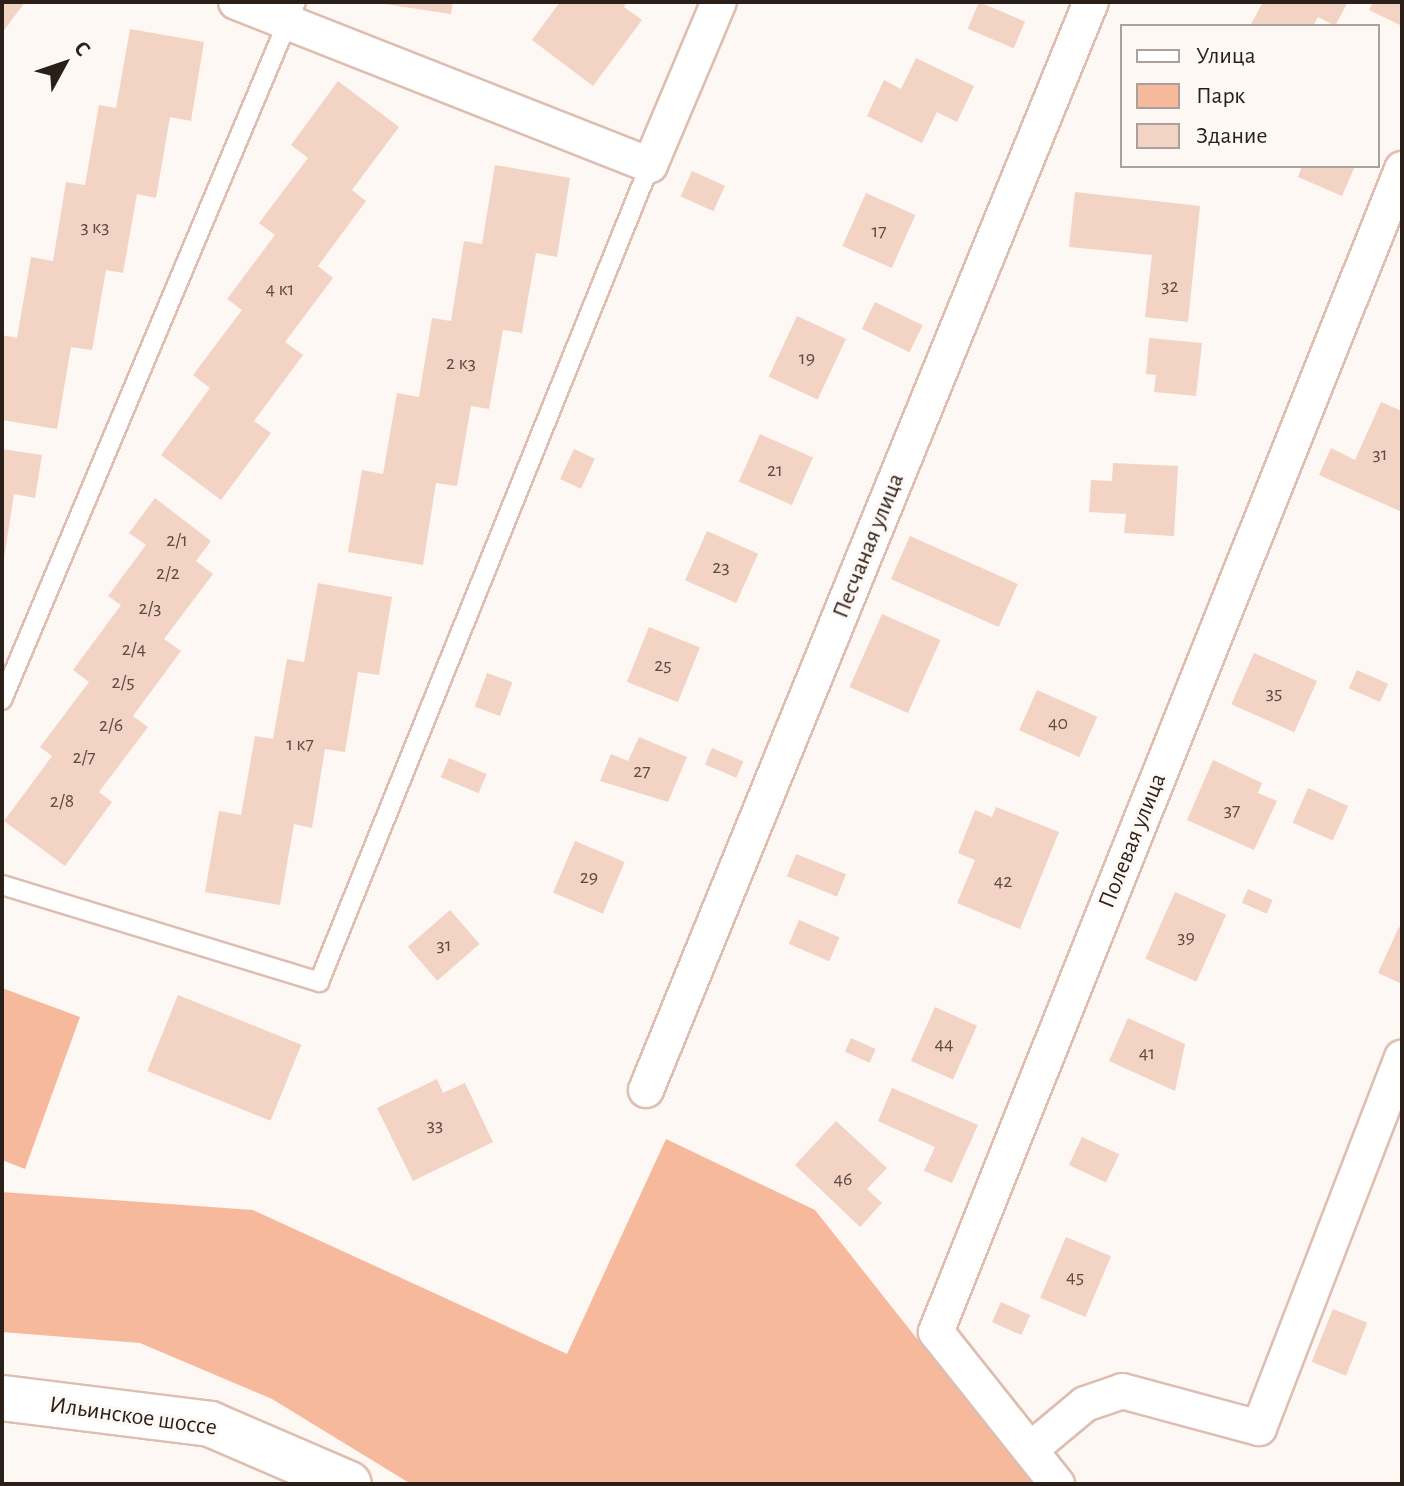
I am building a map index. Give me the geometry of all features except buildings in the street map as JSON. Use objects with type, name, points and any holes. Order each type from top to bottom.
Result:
[{"type":"main road","name":"Ильинское шоссе","points":[[2,1398],[210,1424],[349,1484]]},
{"type":"street","points":[[236,2],[292,12],[650,165],[719,2]]},
{"type":"street","name":"Песчаная улица","points":[[646,1090],[1091,2]]},
{"type":"street","name":"Полевая улица","points":[[1057,1484],[936,1332],[1402,169]]},
{"type":"street","points":[[1031,1449],[1085,1404],[1122,1391],[1259,1428],[1402,1058]]},
{"type":"lane","points":[[2,700],[292,12]]},
{"type":"lane","points":[[2,885],[319,982],[650,165]]},
{"type":"green space","points":[[2,988],[80,1017],[25,1169],[2,1160]]},
{"type":"green space","points":[[666,1139],[815,1210],[1032,1484],[411,1484],[272,1399],[140,1343],[2,1332],[2,1192],[253,1210],[567,1354]]}]
